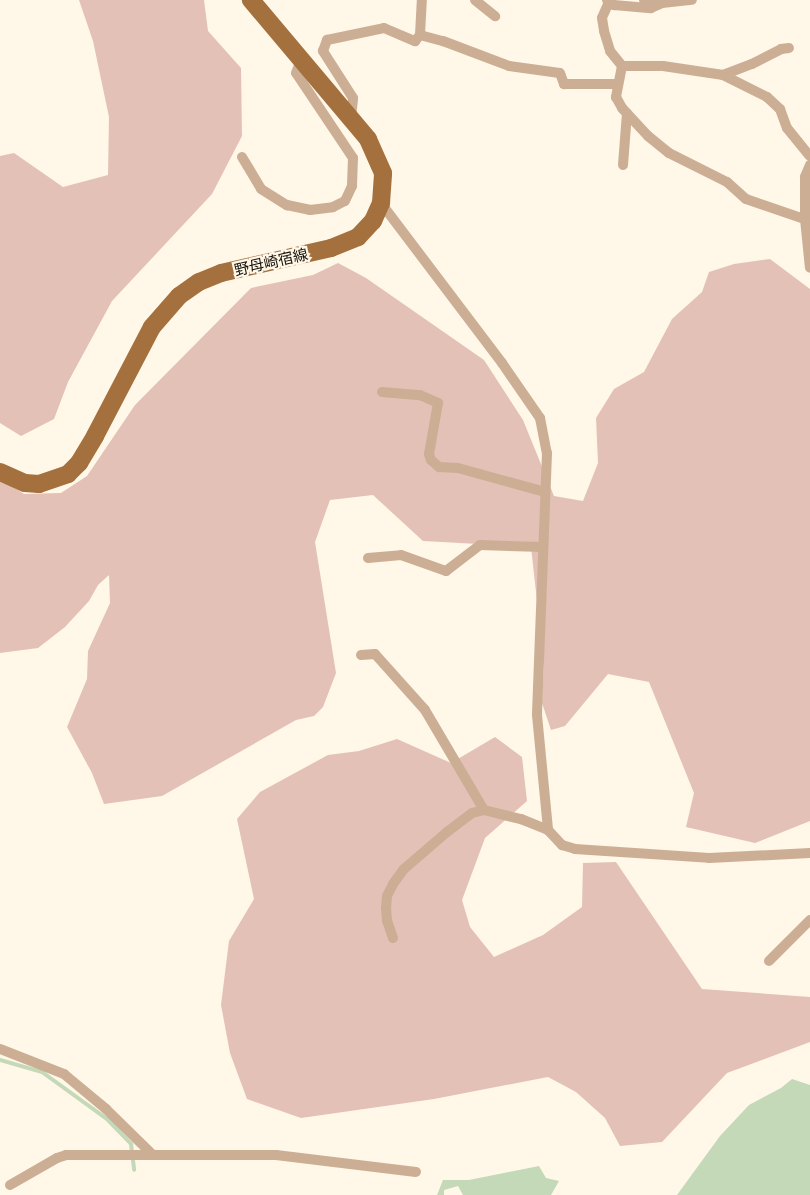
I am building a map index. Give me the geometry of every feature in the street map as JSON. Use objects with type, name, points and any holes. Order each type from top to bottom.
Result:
[{"type":"main road","name":"野母崎宿線","points":[[0,472],[25,483],[39,484],[68,474],[80,463],[152,327],[179,296],[199,282],[220,273],[345,243],[366,230],[381,203],[383,173],[368,139],[251,0]]},
{"type":"street","points":[[351,118],[353,98],[323,51],[327,40],[384,28],[415,41],[420,35],[423,0]]},
{"type":"street","points":[[475,0],[495,16]]},
{"type":"street","points":[[644,0],[662,3],[692,0]]},
{"type":"street","points":[[622,66],[610,51],[604,31],[602,18],[608,1],[614,5],[651,8],[662,3]]},
{"type":"street","points":[[420,35],[509,66],[560,73],[564,84],[618,84]]},
{"type":"street","points":[[723,75],[752,64],[781,49],[789,48]]},
{"type":"street","points":[[242,157],[261,189],[287,206],[310,210],[333,207],[345,201],[352,186],[353,158],[296,73],[301,60]]},
{"type":"street","points":[[622,66],[663,66],[723,75],[767,97],[780,109],[787,128],[810,156]]},
{"type":"street","points":[[622,66],[616,97],[627,114],[648,136],[669,153],[727,182],[746,199],[807,220]]},
{"type":"street","points":[[623,165],[627,114]]},
{"type":"street","points":[[810,165],[806,177],[810,268]]},
{"type":"street","points":[[381,203],[502,363],[540,418],[547,453],[537,715],[548,830]]},
{"type":"street","points":[[382,392],[420,395],[438,403],[429,454],[431,460],[440,467],[458,468],[545,492]]},
{"type":"street","points":[[368,558],[400,555],[446,571],[480,545],[543,547]]},
{"type":"street","points":[[361,654],[375,654],[425,710],[484,810]]},
{"type":"street","points":[[393,938],[387,921],[386,908],[387,896],[393,884],[404,869],[447,832],[472,813],[484,810],[521,819],[548,830],[562,844],[575,849],[709,858],[810,853]]},
{"type":"street","points":[[794,852],[810,845]]},
{"type":"street","points":[[769,961],[810,920]]},
{"type":"street","points":[[0,1049],[64,1074],[106,1109],[152,1154]]},
{"type":"street","points":[[10,1185],[66,1155],[276,1155],[416,1172]]},
{"type":"shaded area","points":[[79,0],[204,0],[208,31],[241,68],[242,136],[212,194],[112,301],[68,382],[54,419],[21,436],[0,423],[0,156],[14,153],[63,187],[108,175],[109,117],[93,41]]},
{"type":"shaded area","points":[[770,259],[810,289],[810,821],[755,843],[686,827],[694,793],[649,682],[608,674],[565,726],[551,730],[542,703],[544,664],[531,547],[423,541],[373,495],[330,500],[315,542],[336,673],[323,707],[314,716],[296,720],[162,796],[104,804],[92,773],[67,727],[87,679],[88,651],[110,603],[109,575],[98,585],[89,601],[65,627],[38,648],[0,653],[0,478],[24,494],[61,493],[87,476],[135,405],[251,288],[313,275],[338,263],[366,278],[484,360],[523,420],[554,496],[583,501],[598,463],[596,418],[614,389],[644,372],[672,319],[702,292],[709,272],[734,264]]},
{"type":"shaded area","points":[[495,737],[522,757],[527,801],[485,838],[462,900],[470,927],[494,957],[543,935],[582,907],[583,863],[616,862],[702,989],[810,997],[810,1042],[727,1073],[662,1142],[620,1146],[605,1118],[576,1092],[548,1077],[434,1099],[301,1118],[247,1099],[230,1053],[221,1005],[229,941],[254,899],[237,819],[260,792],[328,755],[359,751],[397,739],[451,763]]},
{"type":"shaded area","points":[[792,1079],[810,1085],[810,1195],[677,1195],[720,1136],[749,1105],[781,1088]]},
{"type":"shaded area","points":[[539,1166],[546,1178],[559,1181],[551,1195],[463,1195],[458,1186],[444,1190],[444,1195],[437,1195],[443,1180],[469,1180]]},
{"type":"waterway","points":[[0,1060],[42,1072],[107,1119],[131,1144],[134,1170]]}]
